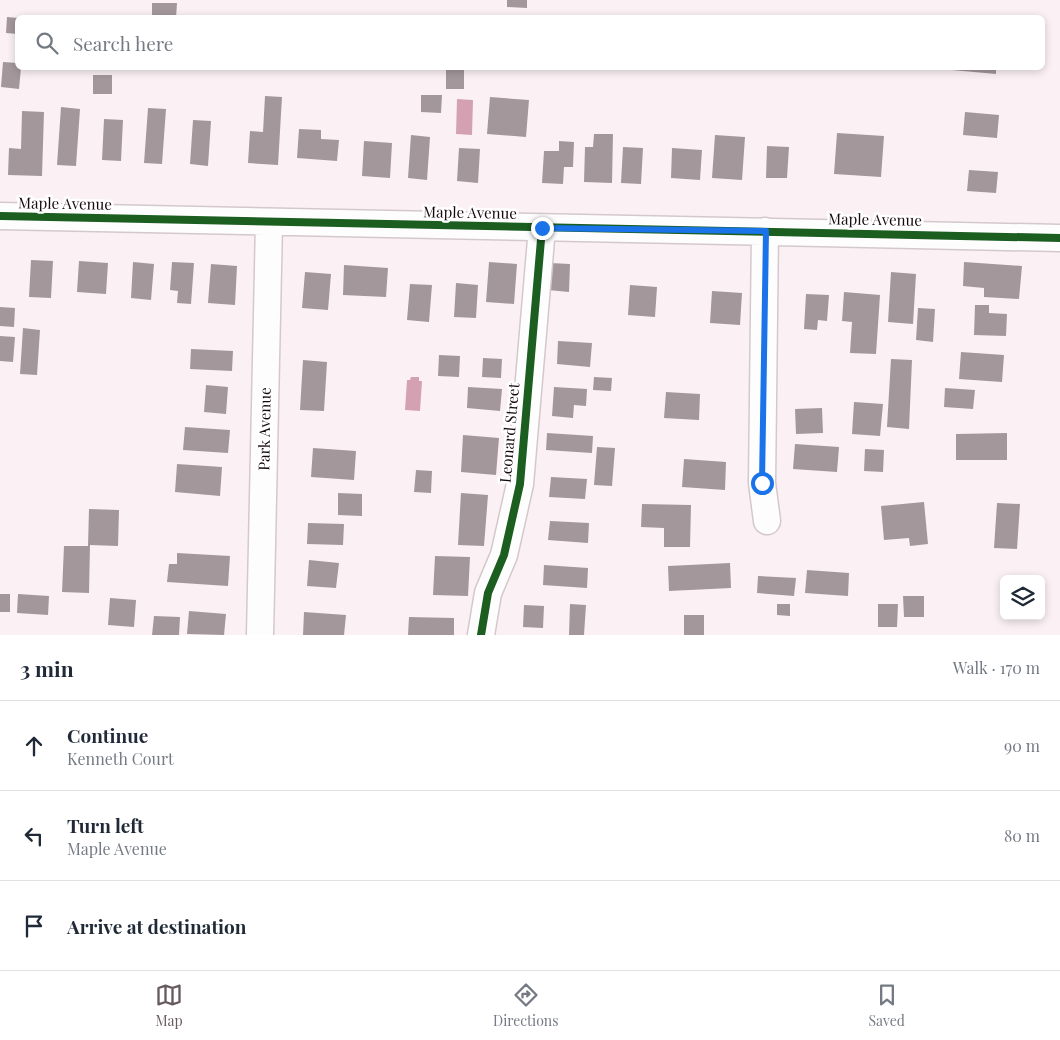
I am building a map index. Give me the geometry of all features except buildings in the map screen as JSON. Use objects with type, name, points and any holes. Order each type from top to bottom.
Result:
[{"type":"street","name":"Maple Avenue","points":[[0,216],[1060,238]]},
{"type":"street","name":"Park Avenue","points":[[260,635],[269,223]]},
{"type":"street","name":"Leonard Street","points":[[481,635],[488,593],[504,555],[520,484],[542,228]]},
{"type":"street","points":[[766,231],[762,483],[767,521]]},
{"type":"shaded area","points":[[457,99],[473,100],[472,135],[456,134]]},
{"type":"shaded area","points":[[411,377],[419,377],[419,381],[422,381],[420,411],[405,410],[407,380],[410,380]]},
{"type":"cycle path","points":[[0,216],[1060,238]]},
{"type":"cycle path","points":[[481,635],[488,593],[504,555],[520,484],[542,228]]},
{"type":"route","points":[[542,228],[766,231],[762,483]]}]
